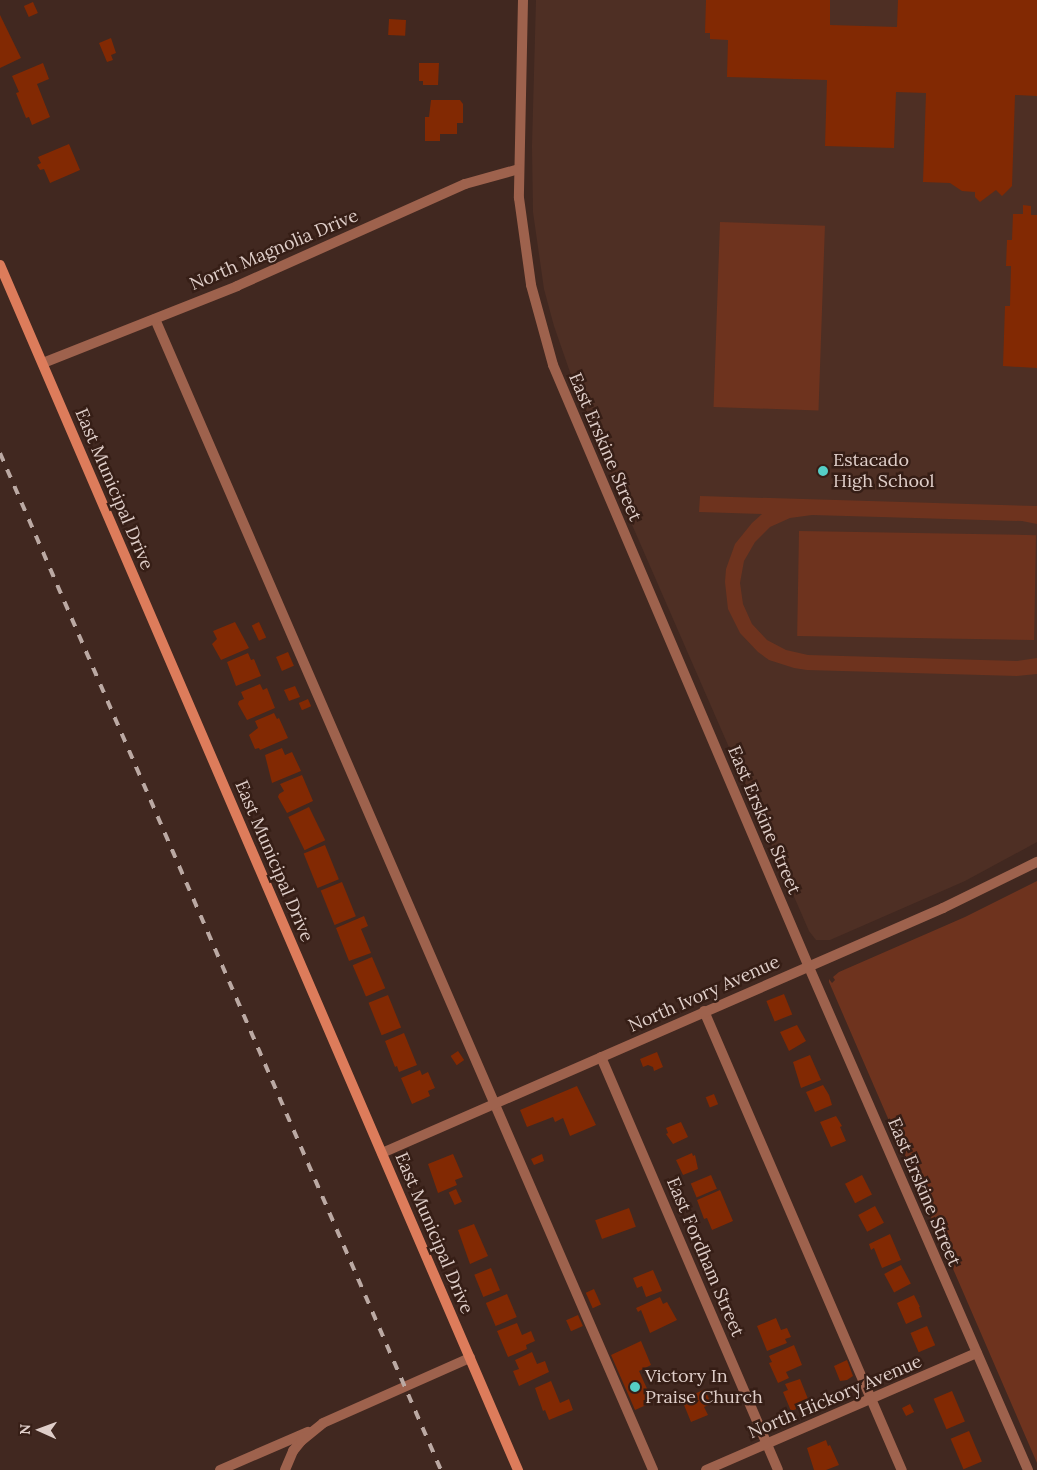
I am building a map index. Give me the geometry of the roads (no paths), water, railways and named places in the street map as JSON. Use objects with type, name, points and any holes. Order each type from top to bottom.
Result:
[{"type":"street","name":"East Erskine Street","points":[[523,0],[519,198],[529,276],[553,365],[808,965],[1028,1470]]},
{"type":"street","name":"North Magnolia Drive","points":[[43,363],[237,286],[465,184],[519,169]]},
{"type":"street","name":"East Municipal Drive","points":[[0,265],[518,1470]]},
{"type":"street","points":[[155,319],[653,1470]]},
{"type":"street","name":"North Ivory Avenue","points":[[382,1152],[808,965],[943,908],[1037,862]]},
{"type":"street","points":[[704,1011],[902,1470]]},
{"type":"street","name":"East Fordham Street","points":[[601,1057],[778,1470]]},
{"type":"street","name":"North Hickory Avenue","points":[[706,1470],[977,1353]]},
{"type":"street","points":[[220,1470],[318,1427],[341,1414],[470,1358]]},
{"type":"street","points":[[285,1470],[294,1451],[318,1427]]},
{"type":"railway","points":[[0,453],[441,1470]]},
{"type":"place","name":"Estacado High School","points":[[823,471]]},
{"type":"place","name":"Victory In Praise Church","points":[[635,1387]]}]
